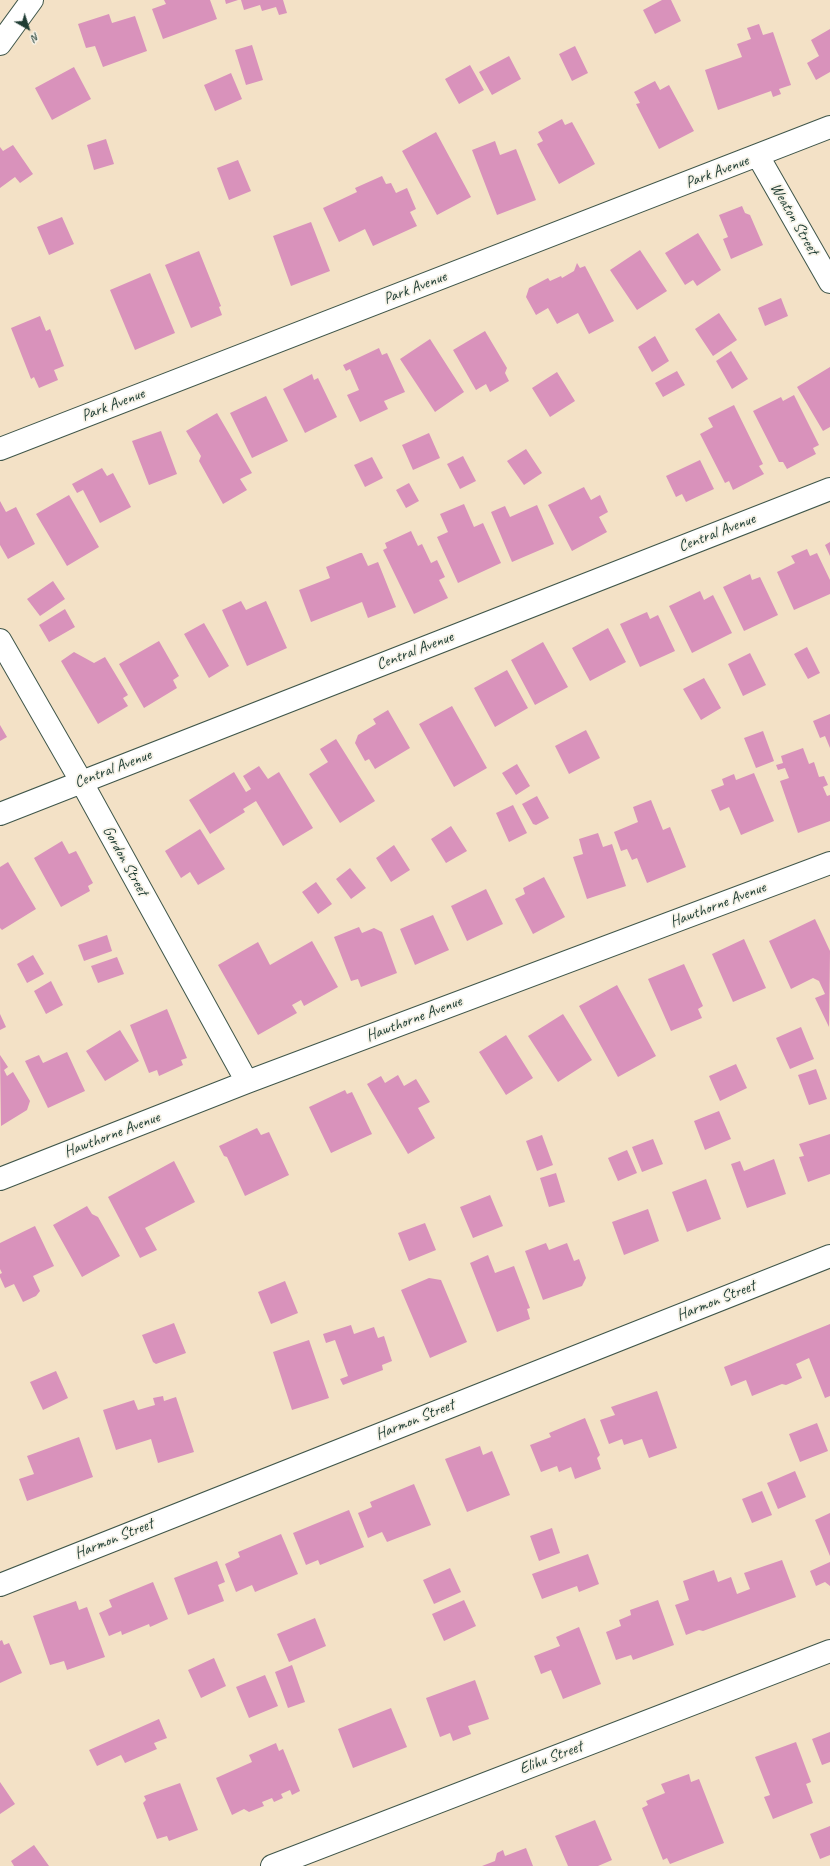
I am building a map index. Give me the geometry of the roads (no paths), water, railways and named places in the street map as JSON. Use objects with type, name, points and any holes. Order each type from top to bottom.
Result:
[{"type":"street","points":[[0,44],[32,0]]},
{"type":"street","name":"Park Avenue","points":[[0,449],[830,127]]},
{"type":"street","name":"Weaton Street","points":[[758,156],[830,282]]},
{"type":"street","name":"Central Avenue","points":[[0,814],[830,489]]},
{"type":"street","name":"Gordon Street","points":[[0,640],[81,781],[247,1082]]},
{"type":"street","name":"Hawthorne Avenue","points":[[0,1179],[247,1082],[830,863]]},
{"type":"street","name":"Harmon Street","points":[[0,1584],[830,1256]]},
{"type":"street","name":"Elihu Street","points":[[272,1866],[830,1651]]}]
